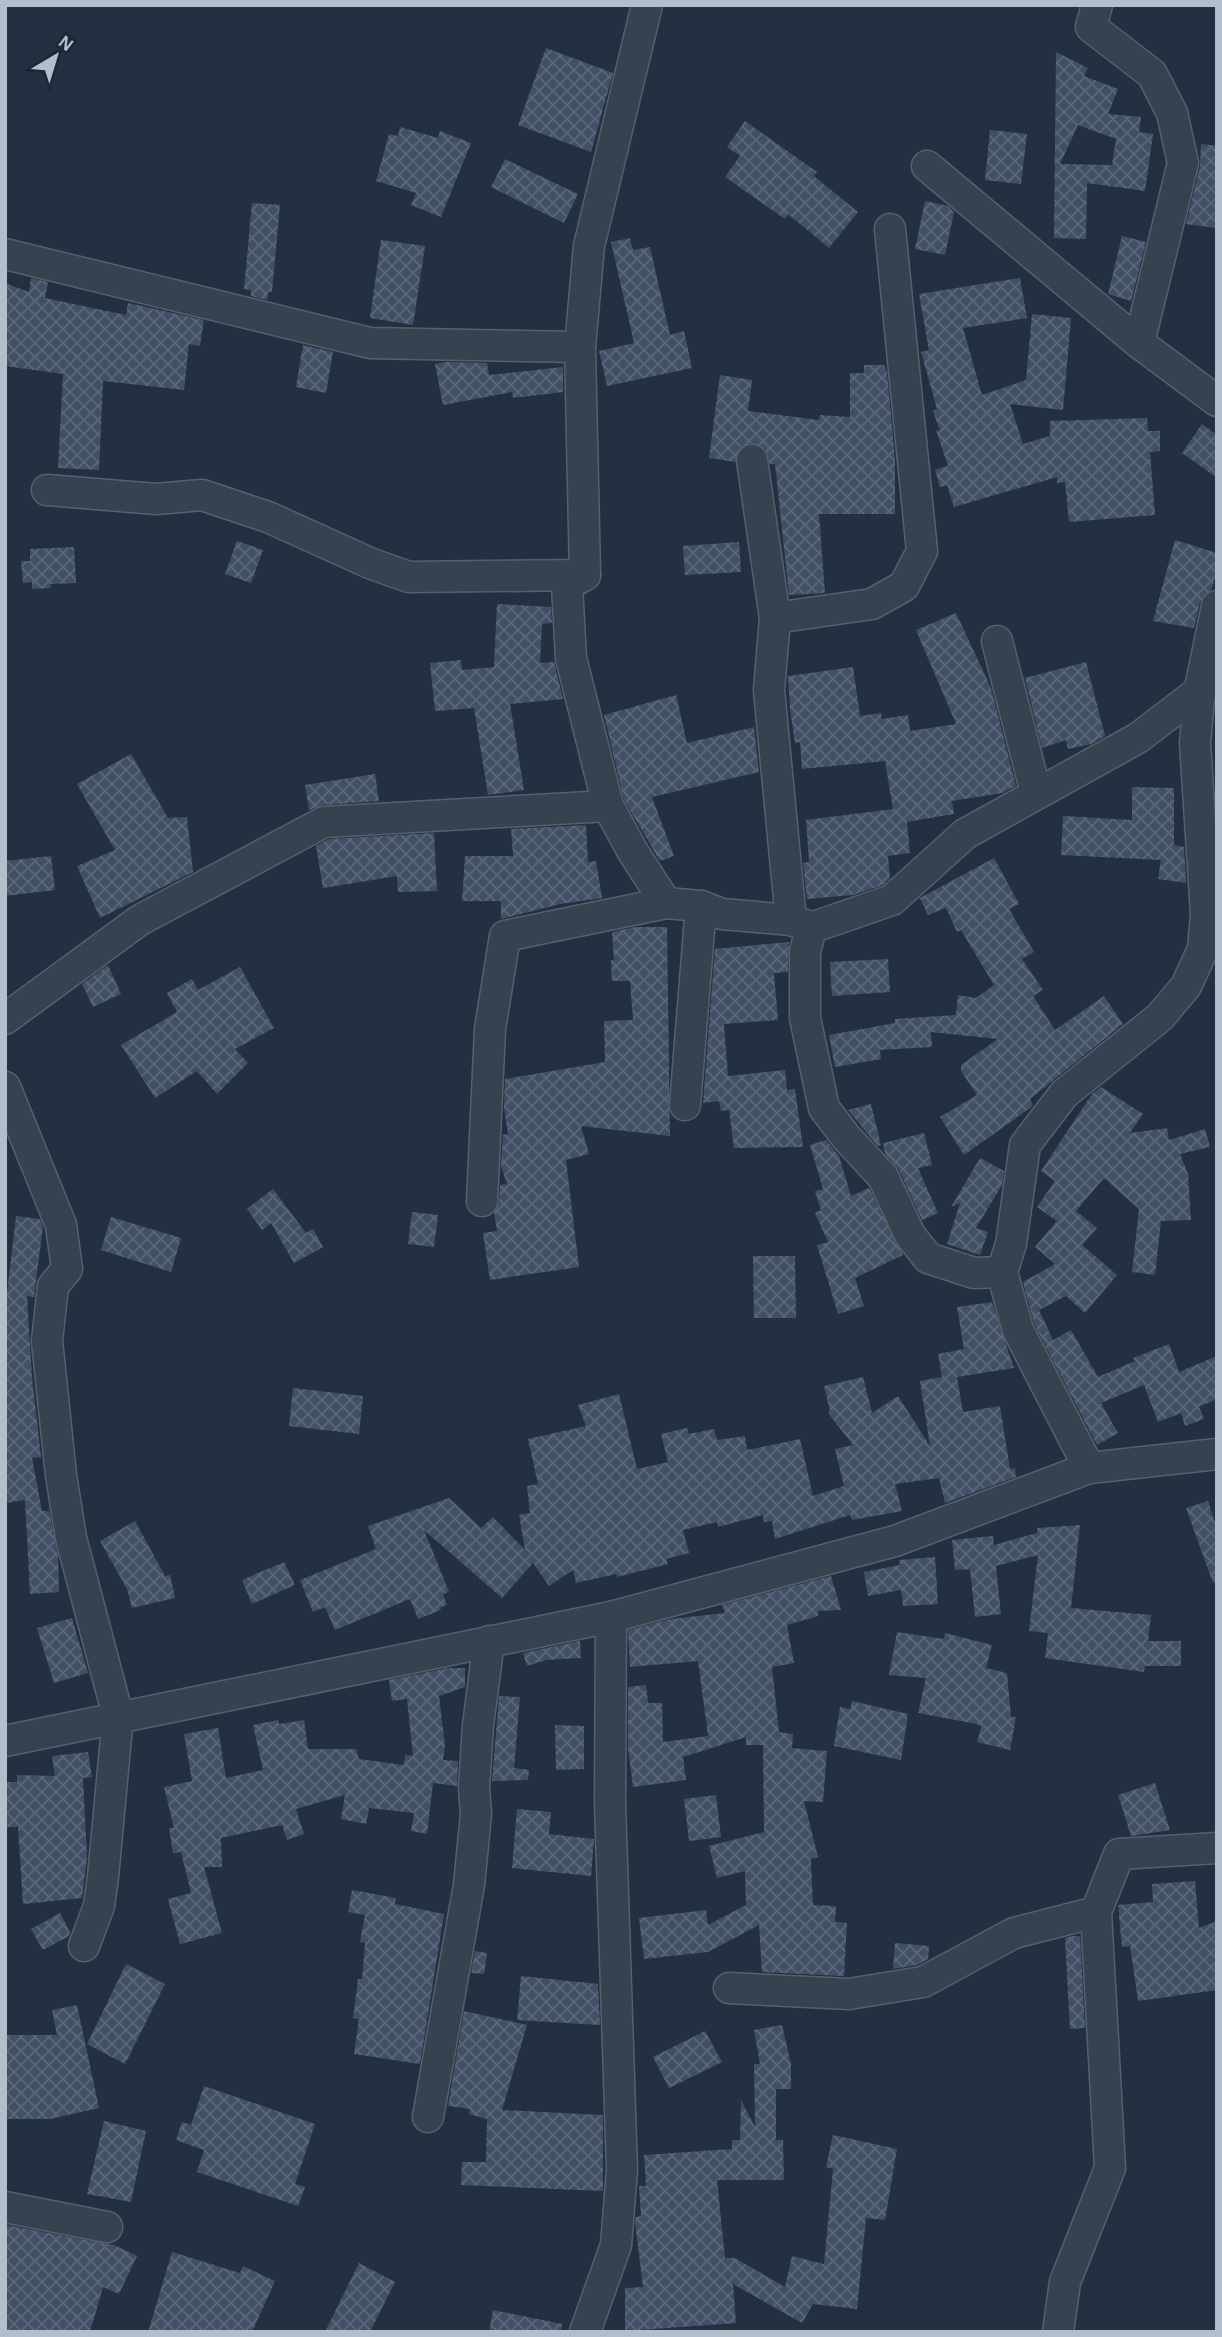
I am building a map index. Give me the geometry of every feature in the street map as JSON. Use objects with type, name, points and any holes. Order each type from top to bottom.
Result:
[{"type":"street","points":[[585,575],[580,346],[589,246],[648,5]]},
{"type":"street","points":[[1097,5],[1091,27],[1152,74],[1172,113],[1183,163],[1139,343]]},
{"type":"street","points":[[928,166],[1139,343],[1217,401]]},
{"type":"street","points":[[775,618],[872,604],[904,586],[922,551],[890,229]]},
{"type":"street","points":[[5,254],[370,342],[580,346]]},
{"type":"street","points":[[752,460],[775,618],[769,690],[805,952],[805,1018],[824,1108],[846,1137],[883,1177],[910,1235],[928,1258],[974,1273],[1002,1272]]},
{"type":"street","points":[[47,490],[156,499],[202,495],[268,517],[373,564],[409,577],[585,575]]},
{"type":"street","points":[[585,575],[567,585],[571,658],[608,806],[633,852],[666,903]]},
{"type":"street","points":[[1090,1468],[1018,1330],[1002,1272],[1011,1244],[1025,1145],[1064,1094],[1160,1017],[1186,986],[1203,949],[1206,914],[1195,743],[1208,684],[1217,606]]},
{"type":"street","points":[[997,641],[1036,793]]},
{"type":"street","points":[[482,1201],[490,1029],[505,936],[666,903],[701,906],[722,914],[801,924],[891,900],[965,834],[1138,738],[1208,684]]},
{"type":"street","points":[[5,1019],[140,920],[324,822],[608,806]]},
{"type":"street","points":[[685,1105],[701,906]]},
{"type":"street","points":[[5,1087],[61,1225],[67,1269],[53,1286],[47,1340],[61,1475],[71,1538],[118,1716],[100,1896],[84,1947]]},
{"type":"street","points":[[5,1741],[611,1617],[895,1541],[1090,1468],[1216,1458]]},
{"type":"street","points":[[585,2332],[617,2245],[622,2170],[610,1803],[611,1617]]},
{"type":"street","points":[[428,2117],[469,1885],[476,1814],[474,1788],[478,1725],[489,1641]]},
{"type":"street","points":[[1058,2332],[1065,2282],[1110,2168],[1096,1912],[1118,1854],[1217,1848]]},
{"type":"street","points":[[729,1988],[849,1994],[923,1982],[1014,1933],[1096,1912]]},
{"type":"street","points":[[5,2207],[107,2227]]},
{"type":"building","points":[[546,48],[613,73],[591,152],[518,125]]},
{"type":"building","points":[[1056,52],[1088,68],[1084,76],[1118,89],[1108,114],[1141,117],[1139,132],[1153,134],[1145,191],[1087,183],[1086,239],[1054,238]],"holes":[[[1078,125],[1116,139],[1112,165],[1060,164]]]},
{"type":"building","points":[[745,121],[817,172],[814,176],[858,212],[829,248],[788,214],[785,219],[725,177],[740,156],[727,147]]},
{"type":"building","points":[[400,127],[438,138],[440,131],[471,143],[441,217],[411,205],[416,193],[376,181],[389,134],[398,136]]},
{"type":"building","points":[[990,130],[1027,134],[1021,184],[985,180]]},
{"type":"building","points":[[1201,144],[1217,146],[1217,228],[1186,224],[1200,167]]},
{"type":"building","points":[[505,159],[578,194],[564,223],[491,187]]},
{"type":"building","points":[[925,201],[948,206],[954,212],[945,255],[915,249]]},
{"type":"building","points":[[252,203],[280,205],[272,292],[268,292],[267,300],[251,296],[251,290],[244,289]]},
{"type":"building","points":[[1122,236],[1146,242],[1131,301],[1108,294]]},
{"type":"building","points":[[630,238],[633,250],[650,247],[670,335],[684,331],[692,368],[607,386],[599,351],[634,343],[611,242]]},
{"type":"building","points":[[381,240],[425,246],[413,325],[370,318]]},
{"type":"building","points":[[31,278],[48,282],[45,298],[126,315],[128,303],[204,320],[200,346],[189,344],[184,390],[103,381],[99,470],[58,468],[63,374],[5,366],[5,283],[29,292]]},
{"type":"building","points":[[1020,278],[1027,318],[963,328],[982,395],[1026,380],[1032,314],[1071,318],[1063,410],[1010,404],[1023,444],[1050,436],[1050,421],[1147,418],[1148,431],[1160,431],[1160,451],[1150,452],[1155,515],[1069,522],[1065,482],[1057,483],[1057,477],[954,507],[947,485],[940,487],[935,470],[948,466],[936,430],[940,431],[933,411],[937,409],[921,352],[929,350],[919,294]]},
{"type":"building","points":[[303,345],[333,352],[326,393],[296,387]]},
{"type":"building","points":[[487,363],[489,375],[563,367],[563,392],[513,398],[512,392],[443,405],[435,364]]},
{"type":"building","points":[[864,365],[884,365],[887,372],[895,460],[895,514],[819,514],[825,593],[789,595],[775,464],[770,464],[765,449],[750,443],[741,447],[735,462],[709,458],[720,375],[752,380],[748,411],[819,420],[820,415],[850,417],[850,373],[864,373]]},
{"type":"building","points":[[1202,424],[1217,435],[1217,478],[1182,453]]},
{"type":"building","points":[[1175,540],[1217,553],[1217,571],[1211,590],[1200,602],[1194,628],[1153,621]]},
{"type":"building","points":[[237,541],[263,550],[251,583],[225,574]]},
{"type":"building","points":[[739,542],[741,572],[685,575],[683,546]]},
{"type":"building","points":[[74,547],[76,583],[50,584],[51,588],[32,589],[32,582],[23,583],[21,561],[30,561],[30,549]]},
{"type":"building","points":[[497,604],[551,607],[552,623],[542,624],[540,663],[554,662],[563,699],[510,704],[524,790],[488,795],[474,708],[435,711],[430,663],[461,660],[462,670],[494,667]]},
{"type":"building","points":[[956,613],[991,688],[1016,786],[1002,793],[952,801],[954,814],[907,822],[910,853],[888,856],[890,878],[883,885],[853,895],[807,899],[803,863],[809,862],[806,820],[893,809],[885,761],[802,769],[800,742],[795,743],[788,676],[853,667],[860,716],[881,713],[882,719],[908,715],[910,731],[956,724],[916,630]]},
{"type":"building","points":[[1086,662],[1105,736],[1091,744],[1068,749],[1066,740],[1042,748],[1025,678]]},
{"type":"building","points":[[676,695],[687,743],[754,727],[759,772],[652,797],[674,856],[660,861],[624,800],[604,715]]},
{"type":"building","points":[[131,754],[168,818],[187,817],[193,872],[100,918],[77,866],[115,850],[77,784]]},
{"type":"building","points":[[375,774],[379,801],[323,805],[309,810],[305,785]]},
{"type":"building","points":[[1132,787],[1174,788],[1174,845],[1184,847],[1186,883],[1158,879],[1161,860],[1061,855],[1063,816],[1132,820]]},
{"type":"building","points":[[586,825],[588,862],[596,861],[602,898],[560,904],[501,919],[501,901],[462,901],[465,856],[513,856],[511,829]]},
{"type":"building","points":[[434,833],[437,891],[398,892],[397,876],[323,888],[316,846],[329,839]]},
{"type":"building","points":[[51,856],[55,890],[5,896],[5,861]]},
{"type":"building","points":[[994,858],[1019,904],[1009,909],[1034,952],[1022,959],[1043,990],[1033,996],[1055,1030],[1104,996],[1123,1024],[1030,1099],[1033,1106],[964,1155],[940,1117],[977,1095],[961,1071],[961,1065],[998,1039],[931,1032],[932,1047],[880,1050],[881,1059],[835,1067],[829,1035],[895,1023],[895,1019],[956,1015],[958,995],[976,998],[994,985],[961,930],[957,932],[946,908],[928,915],[920,898]]},
{"type":"building","points":[[635,927],[667,927],[670,1136],[581,1126],[589,1154],[566,1160],[579,1267],[490,1280],[483,1233],[497,1231],[494,1213],[499,1202],[500,1185],[507,1184],[501,1166],[503,1135],[508,1134],[504,1108],[505,1079],[605,1062],[604,1021],[633,1020],[630,981],[612,981],[612,932]]},
{"type":"building","points":[[789,942],[788,972],[774,973],[778,1020],[724,1024],[728,1076],[785,1070],[787,1090],[795,1089],[803,1147],[734,1148],[729,1110],[721,1111],[719,1101],[703,1103],[715,949]]},
{"type":"building","points":[[888,959],[890,992],[832,996],[830,962]]},
{"type":"building","points":[[108,965],[121,994],[93,1007],[82,984]]},
{"type":"building","points":[[240,967],[274,1028],[235,1049],[248,1063],[217,1094],[197,1071],[155,1098],[121,1045],[177,1012],[167,993],[192,979],[198,990]]},
{"type":"building","points":[[1101,1087],[1143,1114],[1130,1133],[1167,1128],[1169,1140],[1205,1129],[1210,1147],[1180,1154],[1188,1174],[1191,1220],[1161,1221],[1155,1275],[1132,1272],[1139,1209],[1104,1178],[1076,1211],[1097,1228],[1082,1245],[1117,1275],[1085,1313],[1066,1296],[1039,1310],[1053,1340],[1071,1330],[1098,1377],[1135,1361],[1133,1358],[1169,1344],[1179,1372],[1217,1356],[1217,1399],[1199,1407],[1204,1419],[1185,1426],[1181,1413],[1158,1422],[1144,1385],[1101,1403],[1118,1433],[1097,1445],[1034,1324],[1023,1282],[1055,1264],[1035,1247],[1057,1221],[1037,1207],[1055,1181],[1041,1171],[1092,1094]]},
{"type":"building","points":[[871,1104],[881,1145],[878,1146],[848,1110]]},
{"type":"building","points":[[924,1133],[932,1165],[918,1168],[938,1213],[922,1220],[899,1170],[885,1154],[883,1143]]},
{"type":"building","points":[[826,1140],[839,1156],[851,1196],[869,1188],[903,1255],[855,1278],[864,1306],[838,1314],[817,1245],[828,1242],[815,1213],[821,1210],[815,1191],[823,1189],[810,1145]]},
{"type":"building","points":[[980,1158],[1004,1171],[1002,1185],[976,1228],[988,1232],[980,1255],[947,1244],[960,1203],[951,1207]]},
{"type":"building","points":[[273,1189],[306,1233],[313,1229],[323,1247],[294,1263],[271,1223],[262,1230],[247,1209]]},
{"type":"building","points":[[412,1212],[438,1215],[434,1247],[408,1244]]},
{"type":"building","points":[[16,1216],[40,1219],[43,1226],[34,1297],[27,1296],[41,1457],[32,1458],[42,1511],[49,1511],[58,1556],[59,1592],[30,1594],[25,1500],[5,1503],[5,1310]]},
{"type":"building","points":[[111,1217],[181,1238],[171,1272],[101,1250]]},
{"type":"building","points":[[753,1256],[795,1256],[796,1318],[754,1318]]},
{"type":"building","points":[[992,1302],[1014,1368],[957,1377],[963,1412],[1000,1406],[1010,1469],[1015,1468],[1016,1477],[945,1503],[939,1478],[895,1484],[902,1511],[852,1520],[850,1515],[775,1539],[772,1521],[764,1522],[763,1515],[718,1527],[717,1522],[683,1530],[689,1553],[666,1559],[668,1564],[617,1577],[616,1574],[576,1583],[573,1570],[549,1586],[533,1563],[502,1598],[424,1530],[449,1592],[443,1594],[447,1605],[440,1608],[441,1610],[418,1619],[410,1599],[335,1630],[325,1607],[313,1612],[300,1580],[376,1549],[368,1526],[449,1498],[481,1528],[493,1517],[525,1550],[519,1515],[530,1513],[527,1486],[538,1484],[528,1439],[586,1426],[578,1405],[619,1394],[637,1469],[668,1462],[661,1434],[687,1428],[689,1434],[714,1429],[717,1440],[745,1436],[747,1450],[800,1439],[813,1496],[844,1486],[835,1449],[853,1445],[828,1413],[830,1411],[824,1386],[863,1377],[872,1413],[898,1396],[930,1446],[920,1381],[942,1377],[938,1354],[964,1349],[957,1307]]},
{"type":"building","points":[[293,1388],[363,1396],[359,1434],[289,1426]]},
{"type":"building","points":[[1208,1501],[1217,1529],[1217,1582],[1213,1583],[1186,1508]]},
{"type":"building","points":[[135,1521],[165,1576],[170,1575],[175,1598],[132,1608],[127,1589],[100,1541]]},
{"type":"building","points":[[1080,1525],[1071,1608],[1151,1615],[1148,1641],[1181,1641],[1181,1666],[1145,1666],[1144,1672],[1045,1658],[1048,1633],[1029,1631],[1038,1555],[996,1566],[1001,1614],[975,1617],[970,1569],[955,1570],[952,1540],[993,1536],[994,1545],[1037,1533],[1037,1528]]},
{"type":"building","points":[[935,1557],[938,1604],[903,1606],[901,1590],[868,1596],[864,1572],[900,1565],[899,1560]]},
{"type":"building","points":[[284,1562],[295,1585],[252,1604],[242,1580]]},
{"type":"building","points":[[831,1576],[841,1610],[818,1611],[818,1616],[787,1625],[794,1663],[772,1667],[779,1732],[793,1734],[792,1748],[827,1751],[823,1802],[804,1801],[818,1857],[811,1859],[813,1905],[836,1906],[835,1922],[847,1923],[844,1976],[762,1972],[759,1925],[708,1952],[644,1959],[639,1918],[706,1910],[708,1925],[746,1905],[745,1871],[717,1878],[709,1846],[764,1832],[763,1745],[746,1745],[746,1737],[683,1757],[686,1780],[633,1787],[628,1748],[628,1687],[646,1685],[648,1703],[662,1703],[663,1742],[708,1736],[698,1661],[630,1667],[628,1630],[671,1619],[725,1613],[722,1605]]},
{"type":"building","points":[[72,1618],[88,1673],[54,1683],[37,1628]]},
{"type":"building","points":[[897,1632],[944,1639],[945,1633],[992,1645],[986,1668],[1007,1673],[1011,1717],[1016,1717],[1010,1750],[977,1742],[981,1727],[977,1724],[918,1713],[926,1678],[889,1675]]},
{"type":"building","points":[[580,1641],[581,1658],[546,1660],[527,1666],[523,1653]]},
{"type":"building","points":[[448,1668],[465,1668],[465,1687],[439,1696],[445,1746],[443,1760],[458,1761],[457,1786],[433,1783],[427,1834],[411,1831],[414,1813],[369,1808],[366,1824],[341,1819],[345,1795],[296,1809],[304,1834],[287,1840],[282,1825],[221,1838],[222,1867],[204,1867],[222,1933],[180,1944],[168,1899],[191,1893],[181,1852],[173,1853],[169,1828],[174,1828],[164,1787],[192,1781],[184,1734],[218,1728],[226,1778],[263,1770],[253,1725],[278,1720],[279,1724],[304,1720],[308,1749],[356,1749],[359,1759],[404,1765],[405,1755],[413,1756],[407,1699],[392,1701],[389,1680]]},
{"type":"building","points":[[499,1696],[520,1697],[514,1768],[529,1770],[528,1780],[492,1781]]},
{"type":"building","points":[[852,1701],[908,1714],[901,1760],[834,1746],[840,1707],[850,1709]]},
{"type":"building","points":[[555,1725],[584,1726],[584,1769],[556,1770]]},
{"type":"building","points":[[88,1752],[92,1777],[83,1778],[87,1858],[82,1898],[23,1904],[18,1827],[5,1827],[5,1782],[17,1782],[17,1775],[55,1776],[52,1756]]},
{"type":"building","points":[[1155,1783],[1170,1830],[1131,1836],[1118,1795]]},
{"type":"building","points":[[716,1795],[721,1837],[689,1841],[684,1799]]},
{"type":"building","points":[[517,1809],[551,1812],[549,1834],[594,1839],[591,1876],[512,1868]]},
{"type":"building","points":[[1195,1881],[1199,1928],[1217,1921],[1217,1990],[1138,2001],[1130,1946],[1122,1947],[1118,1905],[1153,1902],[1152,1884]]},
{"type":"building","points":[[352,1890],[396,1898],[395,1904],[444,1914],[420,2064],[354,2054],[359,2019],[353,2018],[358,1979],[362,1979],[365,1943],[360,1942],[365,1915],[348,1912]]},
{"type":"building","points":[[60,1913],[70,1932],[69,1936],[43,1950],[31,1929]]},
{"type":"building","points":[[1080,1936],[1085,2028],[1070,2029],[1065,1938]]},
{"type":"building","points":[[895,1943],[929,1946],[928,1959],[917,1965],[893,1969]]},
{"type":"building","points":[[475,1951],[487,1953],[484,1974],[471,1973]]},
{"type":"building","points":[[126,1964],[165,1984],[125,2064],[87,2044]]},
{"type":"building","points":[[521,1976],[598,1984],[600,2025],[517,2020]]},
{"type":"building","points":[[77,2005],[99,2108],[50,2119],[5,2119],[5,2035],[57,2035],[52,2010]]},
{"type":"building","points":[[464,2011],[527,2025],[502,2110],[603,2115],[603,2191],[461,2185],[462,2162],[486,2162],[487,2119],[469,2114],[470,2109],[448,2106]]},
{"type":"building","points":[[782,2025],[791,2064],[791,2089],[776,2089],[776,2140],[783,2140],[784,2180],[717,2180],[725,2258],[735,2258],[785,2287],[792,2256],[824,2264],[833,2169],[826,2167],[833,2135],[897,2149],[885,2220],[866,2218],[857,2309],[813,2304],[802,2323],[733,2284],[736,2323],[625,2331],[625,2288],[643,2287],[635,2222],[636,2217],[641,2216],[639,2186],[646,2186],[644,2155],[732,2149],[732,2140],[740,2140],[741,2100],[755,2127],[754,2064],[760,2064],[754,2030]]},
{"type":"building","points":[[705,2031],[722,2062],[669,2088],[653,2057]]},
{"type":"building","points":[[204,2086],[315,2124],[295,2184],[305,2187],[298,2206],[197,2172],[204,2150],[176,2140],[182,2122],[191,2125]]},
{"type":"building","points":[[104,2121],[146,2131],[131,2202],[87,2194]]},
{"type":"building","points":[[5,2225],[114,2245],[137,2256],[119,2294],[103,2287],[90,2332],[5,2332]]},
{"type":"building","points":[[172,2252],[240,2273],[243,2266],[275,2281],[252,2332],[148,2332]]},
{"type":"building","points":[[359,2263],[395,2282],[370,2332],[325,2332]]},
{"type":"building","points":[[493,2310],[562,2324],[561,2332],[489,2332]]}]
